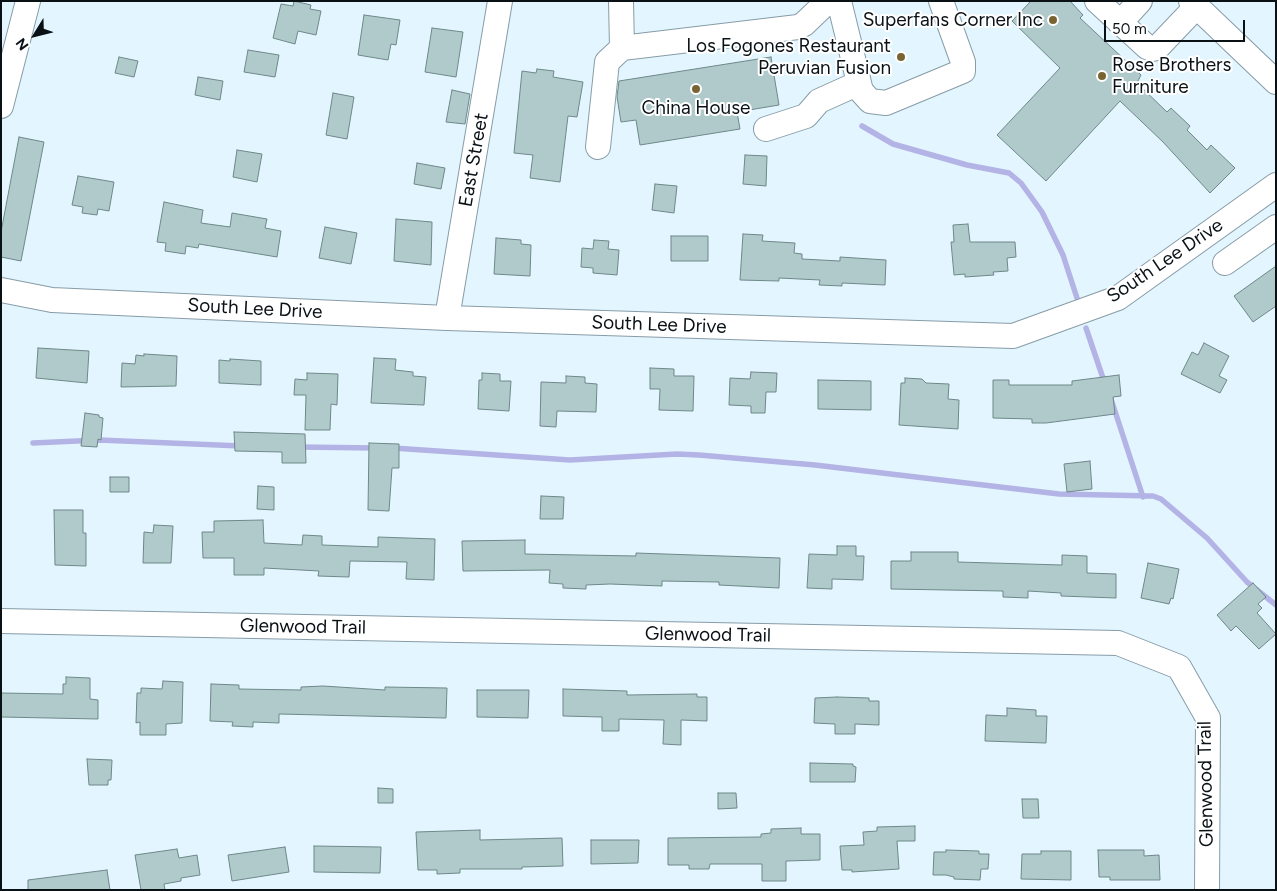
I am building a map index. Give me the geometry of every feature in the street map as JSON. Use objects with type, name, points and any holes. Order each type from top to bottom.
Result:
[{"type":"street","points":[[1,106],[28,1]]},
{"type":"street","name":"East Street","points":[[447,318],[500,1]]},
{"type":"street","points":[[621,1],[622,48]]},
{"type":"street","points":[[598,147],[607,62],[622,48],[798,27],[804,24],[828,1]]},
{"type":"street","points":[[839,1],[862,91],[870,101],[886,103],[963,71],[965,66],[940,1]]},
{"type":"street","points":[[1097,1],[1147,48],[1157,48],[1193,4],[1276,82]]},
{"type":"street","points":[[1120,23],[1140,1]]},
{"type":"street","points":[[766,129],[806,116],[819,101],[859,83]]},
{"type":"street","name":"South Lee Drive","points":[[1,290],[52,300],[447,318],[1013,336],[1118,298],[1276,185]]},
{"type":"street","points":[[1224,263],[1272,229],[1250,204]]},
{"type":"street","name":"Glenwood Trail","points":[[1,621],[1118,643],[1179,667],[1208,718],[1207,890]]},
{"type":"building","points":[[294,1],[311,5],[310,9],[321,11],[316,35],[298,31],[295,44],[273,38],[281,4],[293,6]]},
{"type":"building","points":[[1031,1],[1070,1],[1083,15],[1080,18],[1141,75],[1137,83],[1167,112],[1171,108],[1190,126],[1187,130],[1207,150],[1211,145],[1235,168],[1210,193],[1163,142],[1120,101],[1046,181],[997,135],[1060,68],[1012,21]]},
{"type":"building","points":[[364,15],[400,20],[396,45],[391,44],[388,60],[358,55]]},
{"type":"building","points":[[432,28],[463,32],[456,77],[425,72]]},
{"type":"building","points":[[248,50],[279,55],[275,77],[244,72]]},
{"type":"building","points":[[119,57],[138,61],[134,77],[115,73]]},
{"type":"building","points":[[771,57],[779,105],[737,112],[740,129],[640,145],[636,120],[621,122],[617,97],[619,81]]},
{"type":"building","points":[[537,69],[554,71],[553,77],[583,82],[577,117],[568,116],[560,182],[530,178],[533,155],[514,153],[522,71],[536,73]]},
{"type":"building","points":[[198,77],[223,81],[220,100],[195,95]]},
{"type":"building","points":[[452,90],[470,94],[465,124],[446,122]]},
{"type":"building","points":[[333,93],[354,97],[347,139],[326,135]]},
{"type":"building","points":[[19,137],[44,142],[21,261],[1,257],[1,232]]},
{"type":"building","points":[[237,150],[262,154],[257,182],[233,177]]},
{"type":"building","points":[[745,155],[767,156],[766,186],[743,184]]},
{"type":"building","points":[[417,163],[445,168],[441,189],[414,184]]},
{"type":"building","points":[[78,176],[114,182],[109,211],[98,209],[97,215],[82,213],[83,207],[72,205]]},
{"type":"building","points":[[655,184],[677,186],[674,213],[652,210]]},
{"type":"building","points":[[164,202],[203,210],[201,223],[230,227],[232,213],[267,219],[265,228],[281,231],[277,257],[199,244],[198,248],[186,246],[185,254],[165,251],[166,243],[157,242]]},
{"type":"building","points":[[396,219],[432,222],[431,265],[394,261]]},
{"type":"building","points":[[968,224],[970,242],[1015,242],[1016,257],[1007,258],[1008,271],[993,272],[994,275],[965,277],[965,274],[954,275],[951,242],[954,242],[953,225]]},
{"type":"building","points":[[325,227],[357,233],[351,264],[319,258]]},
{"type":"building","points":[[743,234],[763,235],[762,241],[795,243],[794,253],[802,254],[802,259],[840,261],[840,257],[886,260],[885,285],[842,283],[842,286],[819,285],[820,280],[779,278],[779,281],[740,280]]},
{"type":"building","points":[[671,236],[708,236],[708,261],[671,261]]},
{"type":"building","points":[[496,238],[521,240],[521,244],[531,245],[530,276],[494,274]]},
{"type":"building","points":[[594,240],[609,241],[608,249],[619,250],[617,275],[593,273],[593,268],[581,267],[582,248],[593,249]]},
{"type":"building","points":[[1276,266],[1276,306],[1253,322],[1234,296]]},
{"type":"building","points":[[1204,343],[1229,356],[1219,376],[1227,380],[1220,393],[1181,374],[1192,352],[1198,355]]},
{"type":"building","points":[[38,348],[89,351],[87,383],[36,378]]},
{"type":"building","points":[[144,354],[177,356],[176,386],[121,387],[122,363],[135,364],[136,355],[144,356]]},
{"type":"building","points":[[374,358],[396,359],[395,370],[413,372],[413,376],[426,377],[424,405],[371,403]]},
{"type":"building","points":[[230,359],[261,361],[261,385],[219,383],[219,360],[230,361]]},
{"type":"building","points":[[650,368],[674,369],[674,376],[694,376],[693,411],[659,410],[660,389],[650,389]]},
{"type":"building","points":[[751,372],[777,373],[776,392],[766,392],[765,413],[751,413],[751,406],[729,405],[730,378],[750,379]]},
{"type":"building","points":[[307,373],[338,374],[337,405],[331,404],[330,430],[305,430],[306,395],[294,395],[295,379],[307,380]]},
{"type":"building","points":[[482,373],[500,374],[500,381],[511,381],[509,411],[478,409],[479,380],[482,380]]},
{"type":"building","points":[[1119,375],[1121,396],[1113,397],[1115,414],[1046,423],[1032,423],[1032,419],[993,418],[993,380],[1009,380],[1009,385],[1072,385],[1072,381]]},
{"type":"building","points":[[566,376],[585,377],[585,383],[597,384],[596,412],[557,411],[556,427],[540,426],[541,382],[566,383]]},
{"type":"building","points":[[905,378],[922,379],[926,383],[949,384],[948,399],[959,400],[958,429],[899,425],[901,383],[905,383]]},
{"type":"building","points":[[818,380],[871,381],[871,410],[818,409]]},
{"type":"building","points":[[85,413],[99,415],[99,417],[103,418],[101,440],[98,439],[97,447],[81,446]]},
{"type":"building","points":[[234,432],[305,434],[306,463],[282,463],[282,452],[235,451]]},
{"type":"building","points":[[369,443],[399,444],[399,468],[392,468],[389,511],[368,510]]},
{"type":"building","points":[[1090,461],[1092,489],[1067,492],[1064,464]]},
{"type":"building","points":[[110,477],[129,477],[129,492],[110,492]]},
{"type":"building","points":[[258,486],[274,487],[274,510],[257,509]]},
{"type":"building","points":[[541,496],[564,497],[563,519],[540,519]]},
{"type":"building","points":[[54,510],[83,510],[83,533],[86,533],[86,566],[55,565]]},
{"type":"building","points":[[263,520],[264,543],[302,545],[303,535],[322,536],[322,545],[378,547],[378,537],[435,539],[434,580],[406,579],[407,562],[350,561],[349,577],[318,576],[319,571],[264,568],[264,575],[234,575],[234,558],[203,558],[202,532],[214,532],[214,521]]},
{"type":"building","points":[[154,525],[173,526],[171,563],[143,563],[144,532],[153,533]]},
{"type":"building","points":[[525,540],[525,554],[636,556],[636,553],[780,558],[779,588],[719,585],[719,582],[662,581],[662,586],[610,584],[586,585],[586,589],[563,588],[563,584],[549,583],[550,570],[463,571],[462,541]]},
{"type":"building","points":[[837,546],[856,546],[856,556],[864,556],[863,580],[832,579],[832,589],[807,588],[809,554],[837,555]]},
{"type":"building","points":[[911,552],[958,552],[958,562],[1062,565],[1062,555],[1087,556],[1087,573],[1116,574],[1116,598],[1061,596],[1061,593],[1028,591],[1028,598],[1003,597],[1003,591],[891,589],[891,561],[911,561]]},
{"type":"building","points":[[1148,563],[1179,569],[1173,599],[1171,598],[1169,604],[1141,598]]},
{"type":"building","points":[[1253,583],[1266,597],[1258,604],[1262,608],[1257,613],[1276,634],[1259,649],[1236,626],[1231,631],[1217,615]]},
{"type":"building","points":[[66,677],[90,678],[90,699],[98,700],[98,719],[1,717],[1,693],[63,694],[63,684],[66,684]]},
{"type":"building","points":[[163,681],[183,682],[182,723],[166,724],[166,735],[140,735],[140,722],[136,723],[137,693],[141,693],[141,688],[162,689]]},
{"type":"building","points":[[211,684],[239,685],[239,689],[301,690],[301,687],[323,686],[385,690],[385,687],[447,688],[446,718],[279,714],[279,723],[253,722],[253,727],[232,726],[233,722],[210,721]]},
{"type":"building","points":[[563,689],[627,691],[627,695],[697,694],[697,697],[707,697],[707,721],[681,720],[681,745],[663,744],[664,720],[619,719],[619,731],[602,731],[602,717],[563,716]]},
{"type":"building","points":[[477,690],[529,690],[528,718],[477,717]]},
{"type":"building","points":[[815,698],[869,698],[869,701],[879,701],[879,725],[855,724],[855,734],[835,734],[835,724],[814,723]]},
{"type":"building","points":[[1007,708],[1036,710],[1036,716],[1047,716],[1046,743],[985,741],[986,715],[1007,716]]},
{"type":"building","points":[[87,759],[112,760],[111,780],[108,780],[108,785],[89,785]]},
{"type":"building","points":[[810,763],[853,764],[856,767],[855,782],[810,782]]},
{"type":"building","points":[[378,788],[393,789],[393,803],[378,803]]},
{"type":"building","points":[[718,793],[736,793],[737,808],[718,809]]},
{"type":"building","points":[[1022,799],[1038,799],[1039,818],[1023,818]]},
{"type":"building","points":[[915,826],[915,841],[897,841],[899,869],[852,872],[852,870],[842,870],[840,846],[864,845],[863,832],[877,831],[877,827]]},
{"type":"building","points":[[801,828],[801,834],[820,834],[820,860],[786,861],[786,881],[762,881],[762,864],[710,864],[709,869],[689,869],[689,865],[668,865],[668,838],[761,837],[761,834],[771,833],[771,829]]},
{"type":"building","points":[[480,830],[480,840],[562,838],[563,866],[522,867],[522,869],[460,869],[460,873],[437,874],[437,870],[418,870],[416,832]]},
{"type":"building","points":[[591,840],[639,840],[638,863],[591,864]]},
{"type":"building","points":[[314,846],[381,847],[380,873],[314,872]]},
{"type":"building","points":[[285,847],[289,872],[232,881],[228,855]]},
{"type":"building","points":[[177,849],[179,858],[197,855],[200,875],[181,878],[181,881],[164,884],[165,890],[141,890],[135,855]]},
{"type":"building","points":[[946,850],[979,851],[979,854],[989,854],[988,869],[981,869],[980,880],[954,879],[954,877],[946,875],[933,875],[934,852],[946,852]]},
{"type":"building","points":[[1098,850],[1144,850],[1144,856],[1159,855],[1160,880],[1110,880],[1110,877],[1099,877]]},
{"type":"building","points":[[1041,851],[1071,851],[1071,880],[1021,879],[1022,854],[1041,854]]},
{"type":"building","points":[[107,870],[110,890],[28,890],[28,880]]},
{"type":"waterway","points":[[862,126],[893,144],[967,165],[1009,173],[1021,183],[1042,212],[1063,255],[1077,298]]},
{"type":"waterway","points":[[1086,328],[1105,384]]},
{"type":"waterway","points":[[1111,399],[1143,497]]},
{"type":"waterway","points":[[33,443],[99,440],[241,446]]},
{"type":"waterway","points":[[298,447],[376,448]]},
{"type":"waterway","points":[[393,448],[570,460],[677,454],[699,455],[815,465],[1059,494],[1153,496],[1161,499],[1207,538],[1247,582],[1276,605]]},
{"type":"place","name":"Superfans Corner Inc","points":[[1053,20]]},
{"type":"place","name":"Los Fogones Restaurant Peruvian Fusion","points":[[901,57]]},
{"type":"place","name":"Rose Brothers Furniture","points":[[1102,76]]},
{"type":"place","name":"China House","points":[[696,89]]}]
